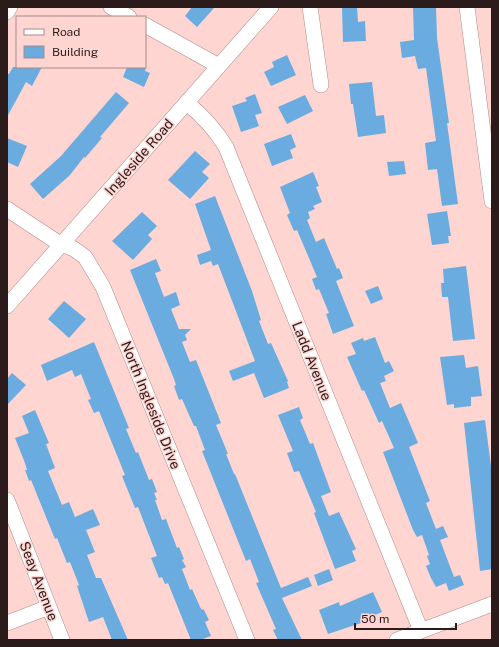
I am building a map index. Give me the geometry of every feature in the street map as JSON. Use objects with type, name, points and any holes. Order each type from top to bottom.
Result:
[{"type":"street","points":[[7,12],[10,7]]},
{"type":"street","points":[[110,7],[127,16]]},
{"type":"street","name":"Ingleside Road","points":[[7,306],[271,7]]},
{"type":"street","points":[[310,7],[321,86]]},
{"type":"street","points":[[467,7],[492,201]]},
{"type":"street","points":[[146,26],[219,66]]},
{"type":"street","name":"Ladd Avenue","points":[[187,102],[216,130],[226,147],[422,631]]},
{"type":"street","name":"North Ingleside Drive","points":[[7,209],[85,257],[102,287],[247,640]]},
{"type":"street","name":"Seay Avenue","points":[[7,500],[62,640]]},
{"type":"street","points":[[397,640],[492,604]]},
{"type":"street","points":[[7,623],[48,606]]},
{"type":"building","points":[[192,7],[215,7],[197,27],[185,16]]},
{"type":"building","points":[[342,7],[357,7],[358,22],[365,21],[366,41],[343,42]]},
{"type":"building","points":[[413,7],[436,7],[437,38],[449,123],[447,123],[458,204],[442,206],[437,169],[428,170],[425,143],[436,141],[426,68],[418,69],[415,56],[402,58],[400,42],[414,40]]},
{"type":"building","points":[[287,55],[296,75],[271,86],[264,72],[274,67],[272,62]]},
{"type":"building","points":[[13,67],[41,68],[32,86],[26,82],[7,117],[7,74],[9,74]]},
{"type":"building","points":[[127,68],[146,68],[145,71],[150,73],[144,87],[123,77]]},
{"type":"building","points":[[372,82],[376,116],[384,115],[386,133],[358,137],[353,104],[351,104],[349,84]]},
{"type":"building","points":[[116,92],[129,103],[100,137],[102,138],[70,175],[43,199],[30,184],[61,156]]},
{"type":"building","points":[[255,94],[262,113],[255,115],[259,126],[241,132],[232,106],[247,101],[245,98]]},
{"type":"building","points":[[305,95],[313,111],[287,124],[278,107]]},
{"type":"building","points":[[291,134],[296,147],[290,150],[293,158],[272,166],[264,144]]},
{"type":"building","points":[[7,138],[27,146],[18,167],[7,162]]},
{"type":"building","points":[[195,151],[210,164],[202,172],[209,178],[190,199],[168,180]]},
{"type":"building","points":[[404,161],[406,174],[389,176],[387,162]]},
{"type":"building","points":[[313,172],[319,186],[316,187],[322,202],[313,206],[315,209],[308,212],[310,218],[307,220],[316,242],[324,238],[337,269],[339,268],[343,278],[336,281],[354,326],[333,334],[326,314],[329,313],[319,289],[316,290],[312,279],[317,277],[297,230],[294,231],[287,215],[290,213],[280,187]]},
{"type":"building","points":[[215,196],[252,291],[261,320],[259,321],[268,344],[271,343],[288,381],[289,388],[264,398],[254,373],[233,381],[229,371],[255,361],[218,264],[213,266],[211,261],[200,265],[197,255],[211,250],[195,204]]},
{"type":"building","points":[[447,211],[451,236],[448,236],[449,243],[432,245],[427,214]]},
{"type":"building","points":[[142,212],[157,226],[148,235],[152,239],[133,260],[112,241]]},
{"type":"building","points":[[156,259],[161,271],[155,273],[164,297],[176,292],[180,305],[171,309],[179,329],[191,329],[185,335],[187,340],[182,342],[190,362],[196,360],[221,423],[216,425],[228,454],[226,454],[281,588],[308,577],[312,586],[282,598],[302,640],[278,640],[273,630],[276,629],[256,583],[259,582],[250,559],[246,561],[202,451],[205,450],[196,426],[194,426],[182,399],[179,400],[174,386],[176,385],[174,379],[130,270]]},
{"type":"building","points":[[466,266],[475,339],[453,341],[448,297],[442,297],[441,283],[444,283],[443,269]]},
{"type":"building","points":[[378,286],[383,299],[371,304],[365,291]]},
{"type":"building","points":[[64,301],[86,319],[69,338],[48,319]]},
{"type":"building","points":[[375,337],[385,363],[389,361],[394,371],[384,376],[386,381],[380,383],[390,408],[401,403],[418,443],[409,447],[430,501],[426,503],[436,529],[443,526],[448,537],[440,540],[454,577],[460,575],[464,585],[449,591],[446,583],[436,587],[431,578],[426,566],[430,564],[427,556],[429,555],[422,535],[417,537],[413,530],[383,452],[394,448],[382,421],[379,423],[364,390],[362,391],[347,357],[356,354],[351,343],[363,338],[364,341]]},
{"type":"building","points":[[94,342],[129,428],[126,429],[136,453],[138,452],[149,480],[152,479],[157,492],[154,493],[157,500],[155,500],[162,520],[166,519],[177,548],[179,547],[184,559],[182,560],[186,567],[182,569],[190,590],[192,589],[201,609],[204,610],[209,620],[205,622],[211,636],[200,640],[191,640],[168,583],[165,584],[162,577],[159,578],[151,558],[157,556],[138,507],[135,508],[122,476],[125,475],[99,411],[94,413],[88,400],[91,399],[81,374],[75,377],[72,370],[47,381],[41,365]]},
{"type":"building","points":[[464,355],[466,368],[478,366],[482,396],[471,397],[471,406],[454,408],[454,404],[447,405],[440,357]]},
{"type":"building","points":[[12,373],[26,385],[7,405],[7,379]]},
{"type":"building","points":[[299,407],[303,418],[300,420],[310,444],[313,443],[331,492],[321,496],[329,516],[339,512],[356,549],[352,551],[356,561],[335,569],[314,513],[316,512],[299,471],[294,472],[287,453],[293,451],[278,415]]},
{"type":"building","points":[[35,410],[49,443],[46,444],[55,468],[48,471],[62,505],[69,502],[75,517],[93,509],[100,525],[86,530],[95,552],[87,555],[96,578],[101,578],[128,640],[112,640],[103,617],[89,622],[77,586],[79,585],[70,562],[67,563],[57,538],[55,539],[31,480],[29,481],[25,470],[27,470],[25,463],[15,438],[29,433],[22,416]]},
{"type":"building","points":[[485,420],[492,474],[492,569],[480,571],[464,423]]},
{"type":"building","points":[[329,569],[333,580],[318,586],[314,575]]},
{"type":"building","points":[[373,592],[382,612],[360,621],[361,623],[328,634],[319,610],[339,602],[340,606]]}]
